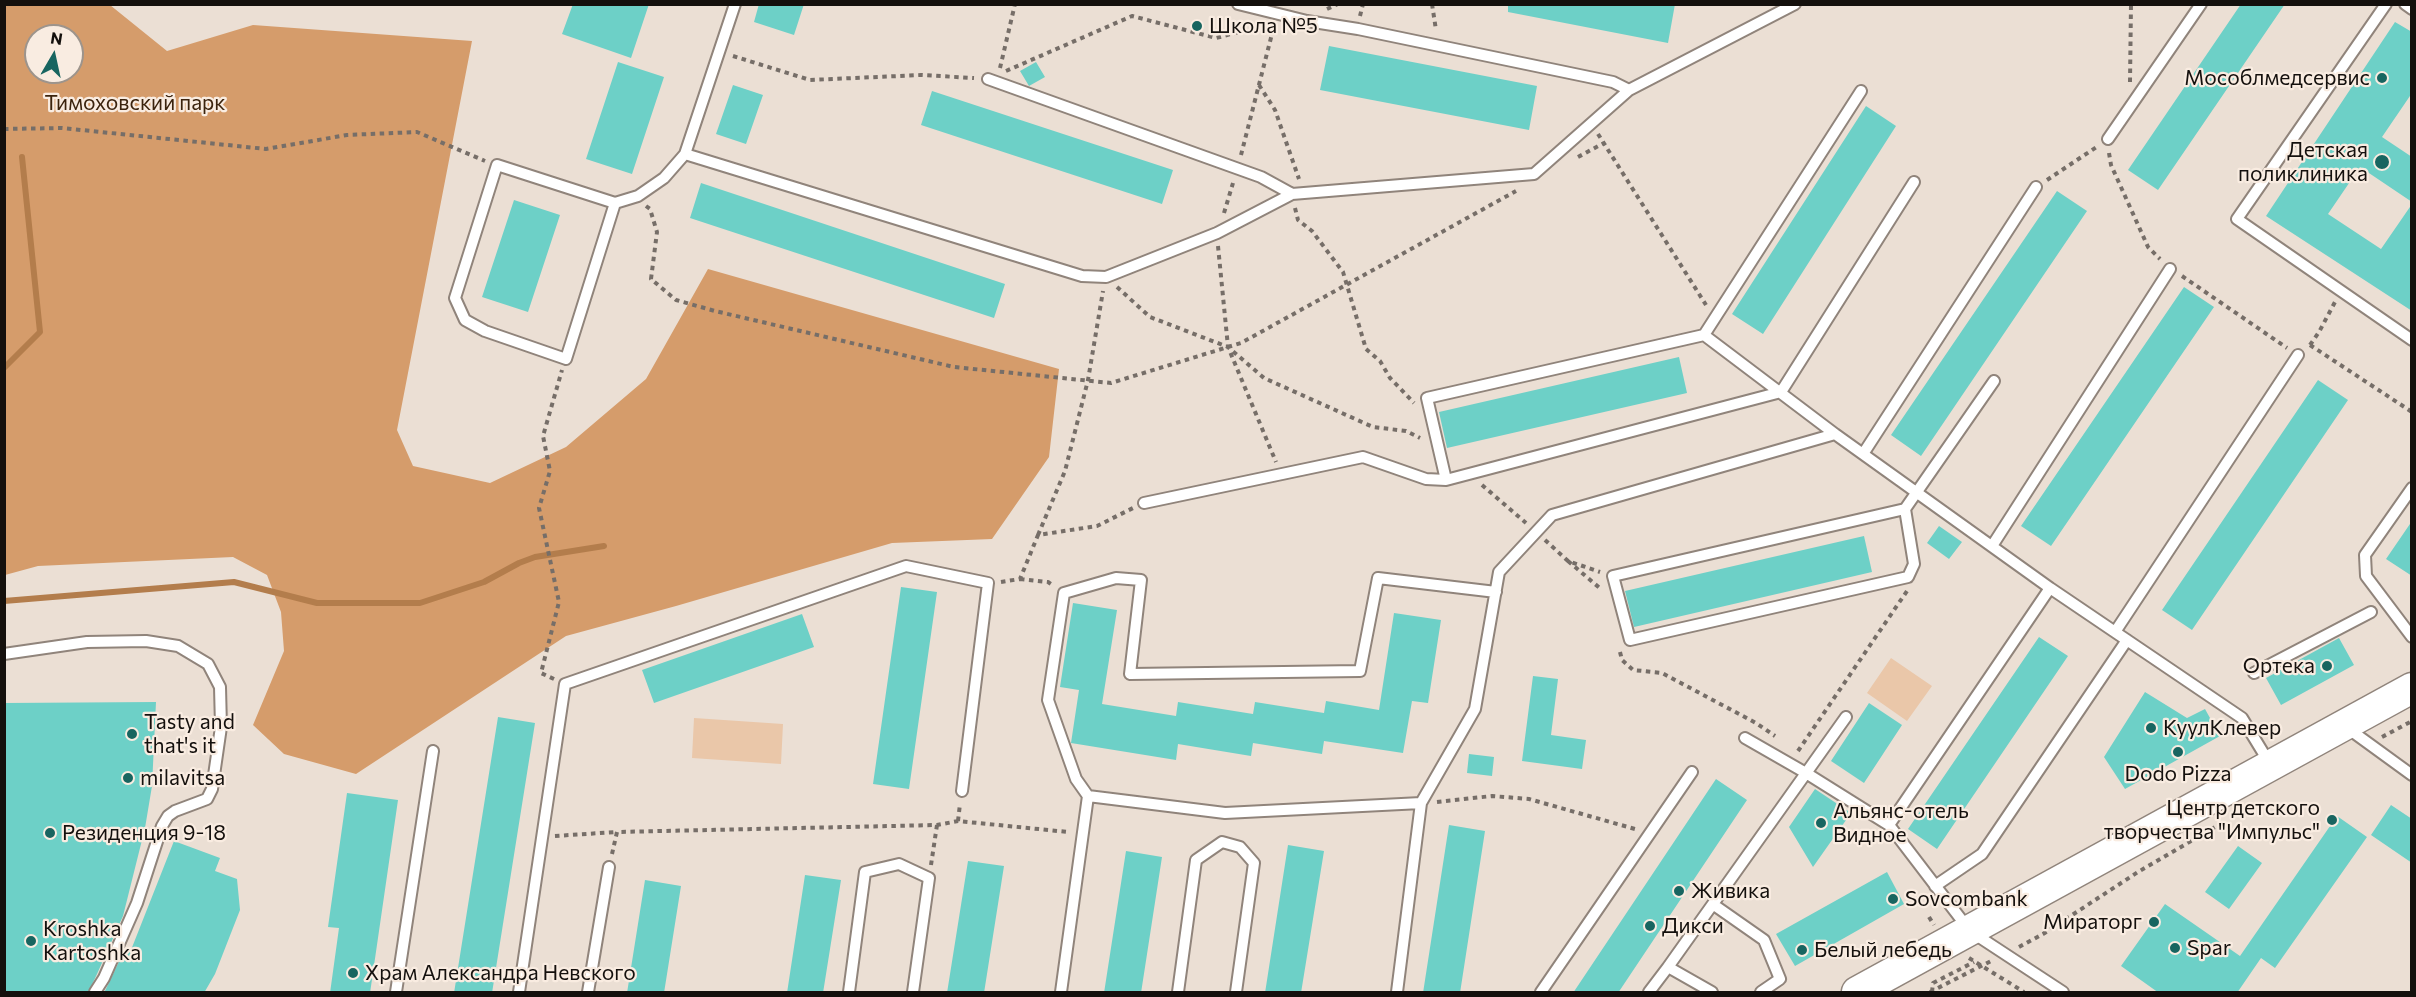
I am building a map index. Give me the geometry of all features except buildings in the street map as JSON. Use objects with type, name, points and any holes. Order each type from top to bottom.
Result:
[{"type":"main road","points":[[1857,993],[2412,687]]},
{"type":"lane","points":[[615,203],[566,359],[485,331],[465,320],[455,298],[497,165],[615,203],[638,196],[664,178],[685,154],[735,4]]},
{"type":"lane","points":[[1238,4],[1307,21],[1613,82],[1629,90]]},
{"type":"lane","points":[[685,154],[1082,276],[1106,277],[1217,233],[1292,194],[1534,174],[1629,90],[1795,4]]},
{"type":"lane","points":[[2108,140],[2201,4]]},
{"type":"lane","points":[[2386,4],[2237,219],[2412,340]]},
{"type":"lane","points":[[2405,4],[2412,9]]},
{"type":"lane","points":[[988,79],[1238,168],[1261,177],[1292,194]]},
{"type":"lane","points":[[1446,480],[1427,398],[1704,336],[1861,90]]},
{"type":"lane","points":[[1144,503],[1363,457],[1426,480],[1446,480],[1781,392],[1914,182]]},
{"type":"lane","points":[[1863,454],[2036,187]]},
{"type":"lane","points":[[1992,546],[2170,269]]},
{"type":"lane","points":[[1704,336],[1835,434],[2050,588],[2242,718],[2270,764]]},
{"type":"lane","points":[[2115,632],[2298,356]]},
{"type":"lane","points":[[1905,509],[1914,564],[1908,577],[1630,640],[1613,576],[1905,509],[1994,381]]},
{"type":"lane","points":[[1397,993],[1421,803],[1475,709],[1499,572],[1552,515],[1835,434]]},
{"type":"lane","points":[[2412,488],[2365,555],[2366,576],[2412,638]]},
{"type":"lane","points":[[519,993],[565,684],[906,566],[988,584],[962,791]]},
{"type":"lane","points":[[1061,993],[1088,796],[1076,779],[1048,700],[1064,593],[1116,578],[1141,580],[1130,674],[1360,671],[1378,578],[1496,592]]},
{"type":"lane","points":[[1888,825],[2050,588]]},
{"type":"lane","points":[[2254,673],[2371,612]]},
{"type":"lane","points":[[1935,886],[1982,854],[2127,640]]},
{"type":"lane","points":[[4,654],[87,642],[146,641],[178,646],[208,664],[220,687],[221,727],[212,789],[207,799],[175,810],[162,826],[137,903],[104,978],[94,993]]},
{"type":"lane","points":[[1649,993],[1846,717]]},
{"type":"lane","points":[[2343,725],[2412,775]]},
{"type":"lane","points":[[1745,738],[1806,773],[1888,825],[1970,931],[2063,993]]},
{"type":"lane","points":[[396,993],[433,751]]},
{"type":"lane","points":[[1541,993],[1692,772]]},
{"type":"lane","points":[[1088,796],[1225,813],[1421,803]]},
{"type":"lane","points":[[1178,993],[1196,860],[1222,842],[1240,847],[1254,863],[1236,993]]},
{"type":"lane","points":[[849,993],[866,872],[898,864],[930,878],[913,993]]},
{"type":"lane","points":[[588,993],[609,867]]},
{"type":"lane","points":[[1714,905],[1764,940],[1780,979],[1761,993]]},
{"type":"lane","points":[[1668,967],[1712,993]]},
{"type":"path","points":[[1015,4],[999,75],[1131,16],[1216,38],[1275,23],[1238,168],[1217,233],[1228,347],[1281,474]]},
{"type":"path","points":[[1432,4],[1438,46]]},
{"type":"path","points":[[2131,4],[2129,30],[2131,107]]},
{"type":"path","points":[[719,52],[810,80],[921,75],[988,79]]},
{"type":"path","points":[[1259,85],[1275,110],[1300,181],[1292,194],[1298,220],[1312,231],[1344,272],[1366,349],[1380,361],[1390,378],[1407,398],[1431,415]]},
{"type":"path","points":[[1591,124],[1715,318]]},
{"type":"path","points":[[4,129],[62,128],[266,149],[347,135],[417,132],[497,165]]},
{"type":"path","points":[[2036,187],[2108,140],[2111,165],[2148,248],[2170,269],[2298,356],[2319,332],[2340,291]]},
{"type":"path","points":[[1573,160],[1604,143]]},
{"type":"path","points":[[631,198],[650,209],[657,232],[651,279],[676,300],[954,367],[1111,383],[1241,343],[1521,189]]},
{"type":"path","points":[[1106,277],[1150,317],[1228,347],[1264,378],[1373,427],[1406,431],[1439,446]]},
{"type":"path","points":[[1020,579],[1065,471],[1088,380],[1106,277]]},
{"type":"path","points":[[2310,345],[2412,412]]},
{"type":"path","points":[[565,684],[541,674],[559,602],[539,508],[550,471],[543,436],[566,359]]},
{"type":"path","points":[[1038,535],[1097,525],[1144,503]]},
{"type":"path","points":[[1568,561],[1602,590],[1605,600]]},
{"type":"path","points":[[1790,746],[1799,752],[1906,592],[1908,577]]},
{"type":"path","points":[[988,584],[1020,579],[1048,582]]},
{"type":"path","points":[[1620,650],[1622,660],[1633,670],[1662,674],[1756,723],[1782,740]]},
{"type":"path","points":[[2370,744],[2412,721]]},
{"type":"path","points":[[1421,803],[1492,796],[1529,799],[1650,833]]},
{"type":"path","points":[[542,837],[617,832],[937,825],[958,821],[1083,833]]},
{"type":"path","points":[[1932,992],[2043,934],[2138,872],[2224,821]]},
{"type":"path","points":[[930,878],[937,825]]},
{"type":"path","points":[[609,867],[617,832]]},
{"type":"path","points":[[1932,992],[1933,982],[1975,961]]},
{"type":"shaded area","points":[[1891,658],[1932,686],[1907,721],[1867,693]]},
{"type":"shaded area","points":[[694,718],[783,724],[781,764],[692,758]]},
{"type":"green space","name":"Тимоховский парк","points":[[5,4],[110,5],[167,51],[253,25],[472,41],[397,430],[413,466],[490,483],[566,447],[646,379],[708,269],[1059,369],[1049,457],[992,539],[892,543],[566,636],[356,774],[284,754],[253,725],[284,651],[281,612],[267,575],[233,557],[38,566],[5,575]]},
{"type":"waterway","points":[[4,368],[40,332],[22,157]]},
{"type":"waterway","points":[[4,601],[234,582],[317,603],[420,603],[484,582],[535,557],[604,546]]},
{"type":"place","name":"Школа №5","points":[[1197,26]]},
{"type":"place","name":"Мособлмедсервис","points":[[2382,78]]},
{"type":"place","name":"Детская поликлиника","points":[[2382,162]]},
{"type":"place","name":"Ортека","points":[[2327,666]]},
{"type":"place","name":"КуулКлевер","points":[[2151,728]]},
{"type":"place","name":"Tasty and that's it","points":[[132,734]]},
{"type":"place","name":"Dodo Pizza","points":[[2178,752]]},
{"type":"place","name":"milavitsa","points":[[128,778]]},
{"type":"place","name":"Центр детского творчества \"Импульс\"","points":[[2332,820]]},
{"type":"place","name":"Альянс-отель Видное","points":[[1821,823]]},
{"type":"place","name":"Резиденция 9-18","points":[[50,833]]},
{"type":"place","name":"Живика","points":[[1679,891]]},
{"type":"place","name":"Sovcombank","points":[[1893,899]]},
{"type":"place","name":"Мираторг","points":[[2154,922]]},
{"type":"place","name":"Дикси","points":[[1650,926]]},
{"type":"place","name":"Kroshka Kartoshka","points":[[31,941]]},
{"type":"place","name":"Spar","points":[[2175,948]]},
{"type":"place","name":"Белый лебедь","points":[[1802,950]]},
{"type":"place","name":"Храм Александра Невского","points":[[353,973]]}]
